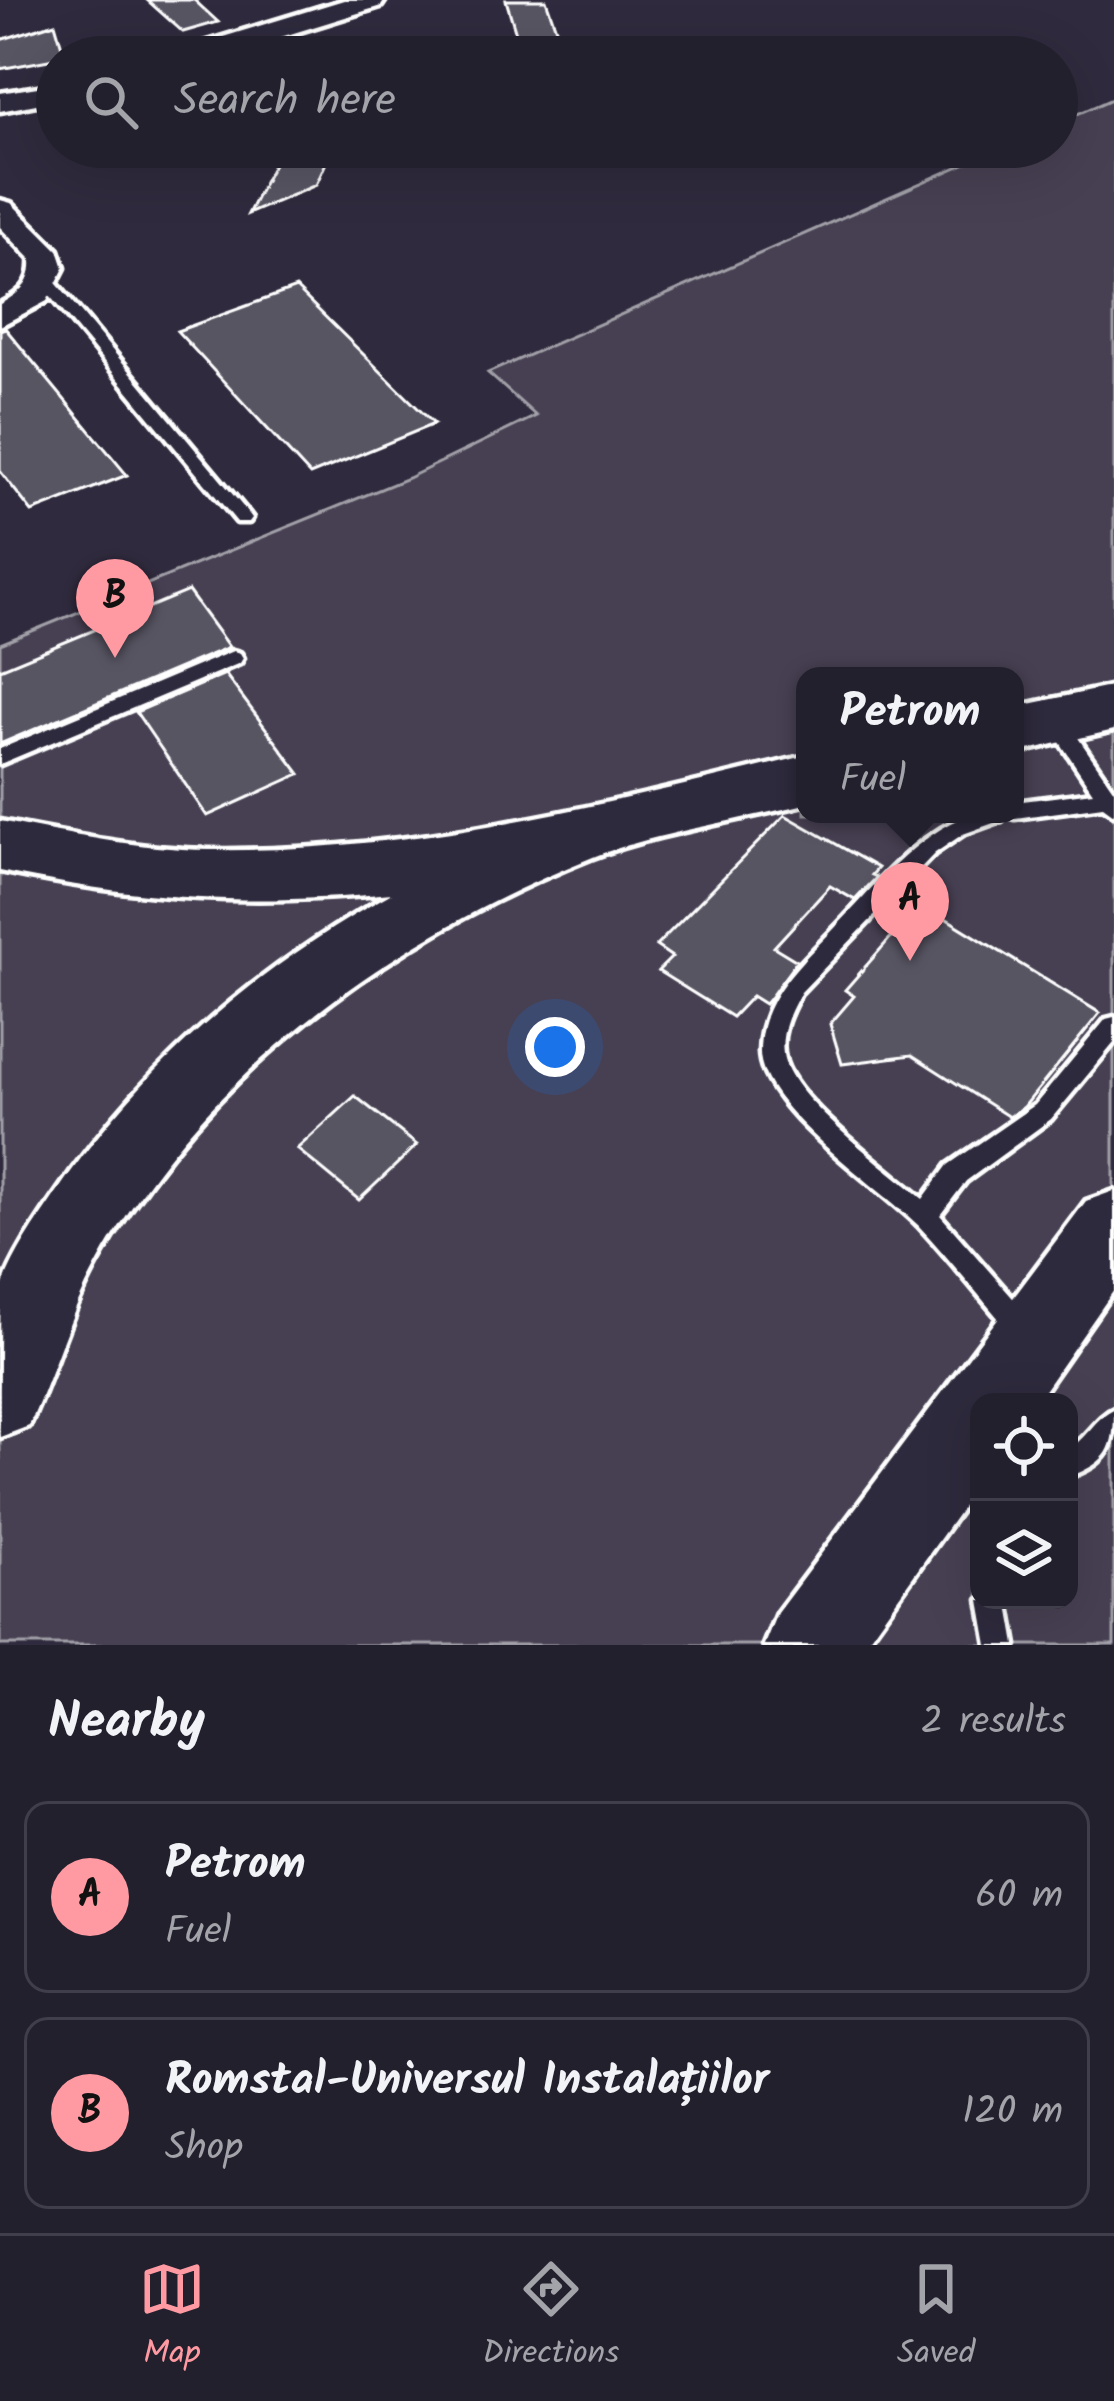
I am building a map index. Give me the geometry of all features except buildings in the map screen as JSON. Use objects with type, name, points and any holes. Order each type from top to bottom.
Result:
[{"type":"main road","points":[[0,846],[140,873],[262,879],[419,866],[575,837],[796,782]]},
{"type":"main road","points":[[0,1398],[40,1294],[85,1212],[142,1132],[223,1046],[304,980],[390,926],[445,895],[575,837]]},
{"type":"main road","points":[[1010,1371],[1099,1258]]},
{"type":"main road","points":[[809,1645],[970,1426]]},
{"type":"street","points":[[255,36],[372,0]]},
{"type":"street","points":[[0,102],[36,96]]},
{"type":"street","points":[[0,209],[47,257],[46,281],[32,298],[0,316]]},
{"type":"lane","points":[[46,281],[243,518]]},
{"type":"lane","points":[[0,757],[233,658]]},
{"type":"lane","points":[[1024,809],[1110,802],[1062,720]]},
{"type":"lane","points":[[970,823],[927,847],[793,986],[774,1019],[771,1058],[784,1086],[926,1216],[1010,1371]]},
{"type":"lane","points":[[926,1216],[957,1173],[1043,1112],[1114,1026]]},
{"type":"lane","points":[[1078,1458],[1095,1448],[1114,1422]]},
{"type":"lane","points":[[996,1609],[1002,1645]]},
{"type":"shaded area","points":[[1114,98],[1114,1645],[0,1645],[0,644],[408,478],[536,416],[488,373],[955,168],[1078,168],[1078,114]]},
{"type":"place","name":"Romstal-Universul Instalațiilor","points":[[115,658]]},
{"type":"place","name":"Petrom","points":[[910,961]]}]
